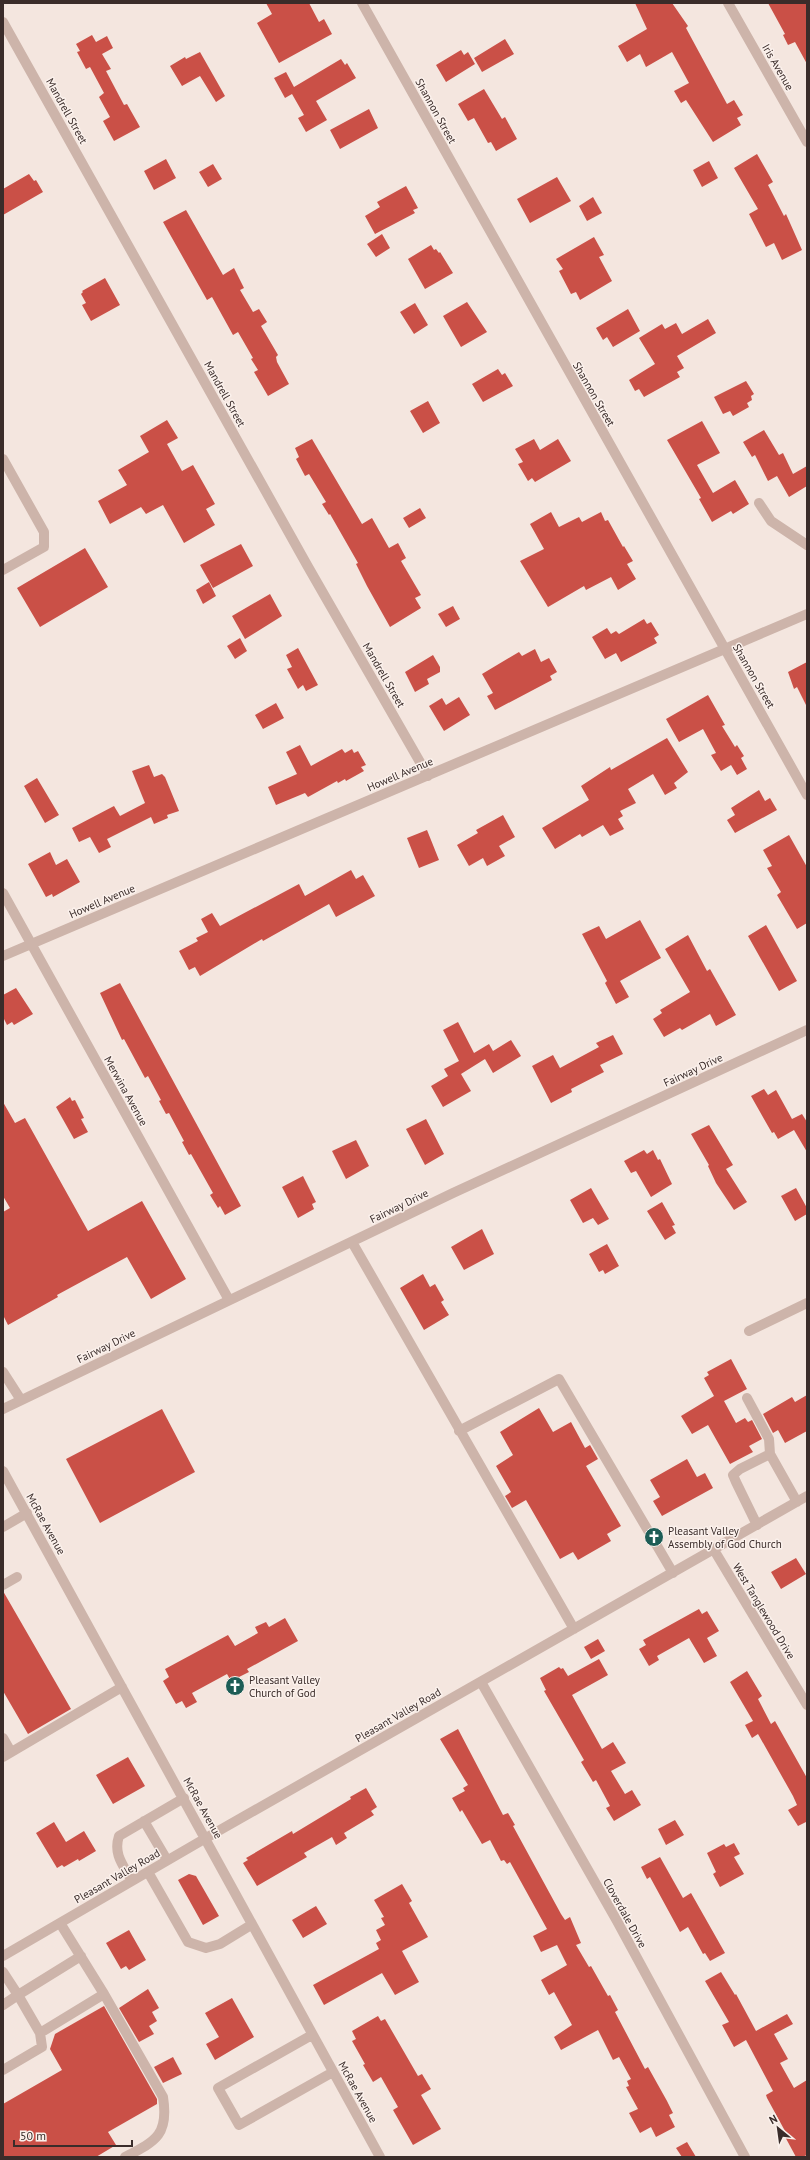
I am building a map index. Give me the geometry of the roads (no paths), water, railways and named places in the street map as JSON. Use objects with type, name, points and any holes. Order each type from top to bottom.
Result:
[{"type":"street","name":"Shannon Street","points":[[362,3],[807,796]]},
{"type":"street","name":"Iris Avenue","points":[[728,3],[807,142]]},
{"type":"street","name":"Mandrell Street","points":[[3,22],[306,565],[428,776]]},
{"type":"street","points":[[3,460],[44,532],[44,547],[3,570]]},
{"type":"street","points":[[759,503],[771,521],[807,545]]},
{"type":"street","name":"Howell Avenue","points":[[3,956],[807,614]]},
{"type":"street","name":"Merwina Avenue","points":[[3,893],[229,1300]]},
{"type":"street","name":"Fairway Drive","points":[[3,1409],[352,1242],[807,1030]]},
{"type":"street","points":[[352,1242],[459,1431],[574,1628]]},
{"type":"street","points":[[749,1331],[807,1303]]},
{"type":"street","points":[[3,1372],[21,1400]]},
{"type":"street","points":[[459,1431],[559,1379],[673,1573]]},
{"type":"street","points":[[748,1398],[769,1439],[770,1454],[797,1502]]},
{"type":"street","points":[[757,1525],[733,1475],[740,1469],[770,1454]]},
{"type":"street","name":"McRae Avenue","points":[[3,1471],[206,1838],[251,1925],[380,2157]]},
{"type":"street","name":"Pleasant Valley Road","points":[[3,1956],[167,1860],[807,1496]]},
{"type":"street","points":[[3,1528],[27,1514]]},
{"type":"street","name":"West Tanglewood Drive","points":[[714,1550],[807,1705]]},
{"type":"street","points":[[3,1585],[17,1577]]},
{"type":"street","name":"Cloverdale Drive","points":[[480,1682],[616,1921],[745,2157]]},
{"type":"street","points":[[3,1738],[7,1754],[122,1687]]},
{"type":"street","points":[[132,1881],[117,1855],[116,1844],[119,1836],[184,1798]]},
{"type":"street","points":[[144,1821],[167,1860]]},
{"type":"street","points":[[148,1872],[188,1942],[206,1948],[220,1944],[251,1925]]},
{"type":"street","points":[[60,1923],[104,1994],[163,2097],[166,2114],[162,2131],[148,2145],[125,2157]]},
{"type":"street","points":[[3,2005],[81,1956]]},
{"type":"street","points":[[3,1972],[40,2033],[42,2047],[3,2070]]},
{"type":"street","points":[[40,2033],[104,1994]]},
{"type":"street","points":[[312,2035],[218,2088],[240,2125],[333,2072]]},
{"type":"place","name":"Pleasant Valley Assembly of God Church","points":[[654,1537]]},
{"type":"place","name":"Pleasant Valley Church of God","points":[[235,1686]]}]
